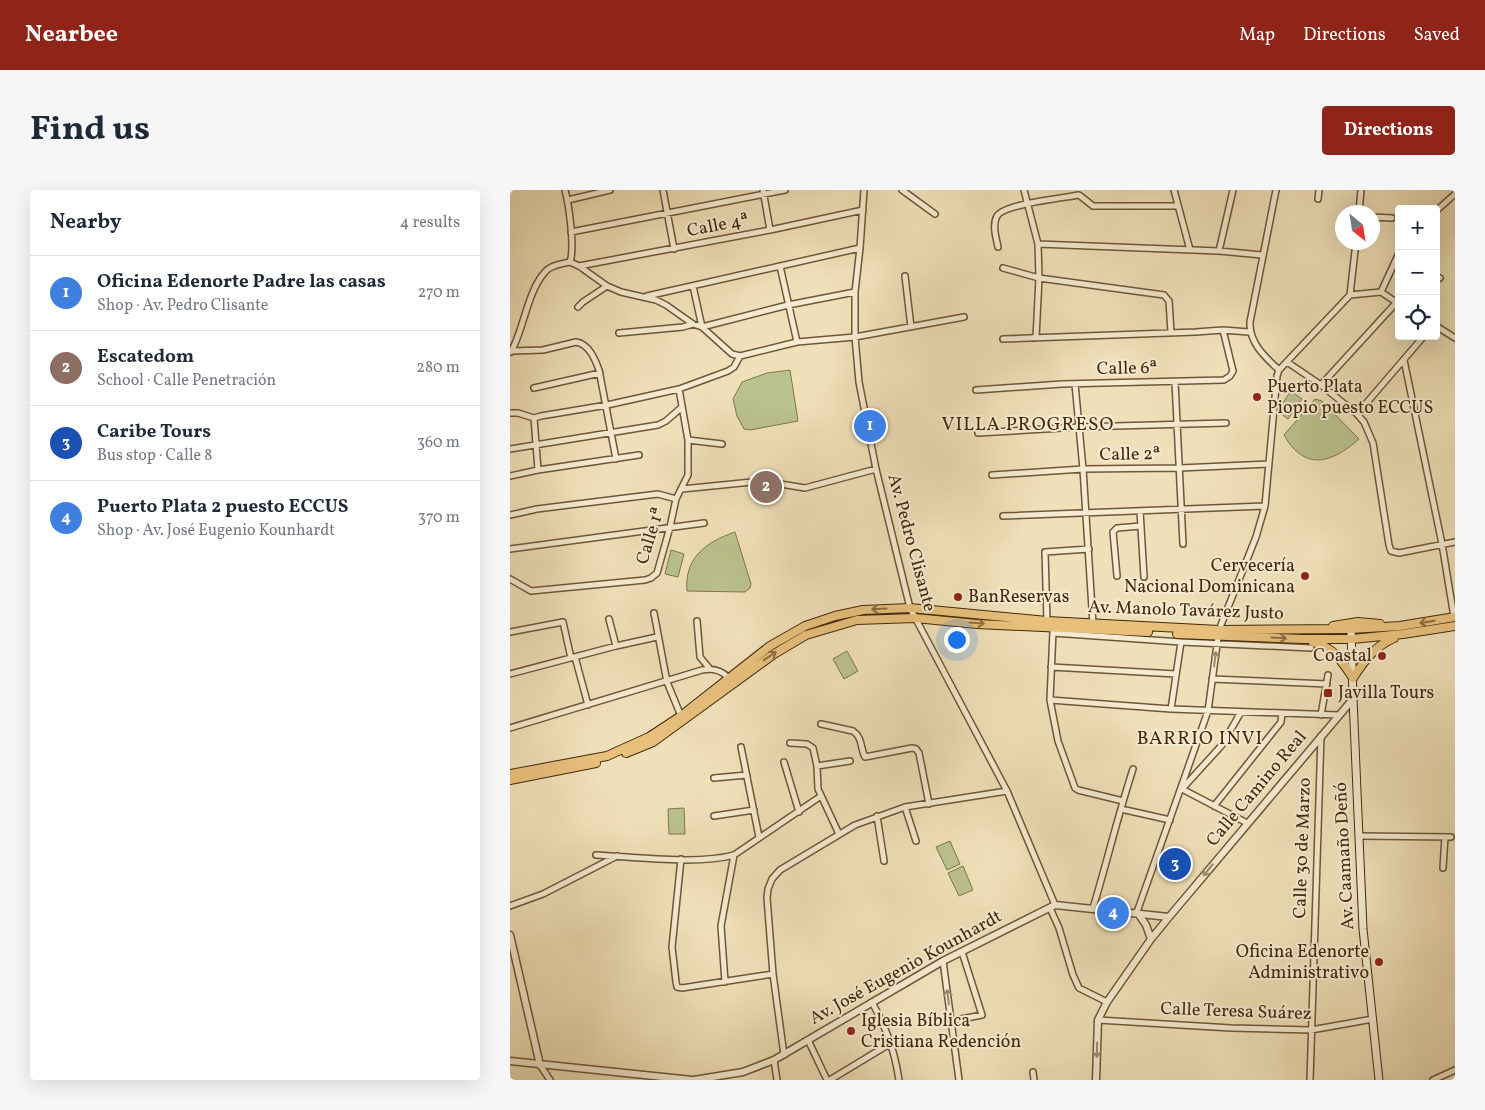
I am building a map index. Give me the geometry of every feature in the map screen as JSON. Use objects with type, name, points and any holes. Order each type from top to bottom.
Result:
[{"type":"main road","name":"Av. Manolo Tavárez Justo","points":[[510,774],[607,756],[649,737],[681,716],[770,646],[805,626],[835,616],[863,610],[910,608],[1051,627],[1094,624],[1218,636],[1390,627],[1454,617]]},
{"type":"main road","name":"Av. Manolo Tavárez Justo","points":[[510,780],[577,768],[612,759],[653,742],[774,654],[806,635],[857,620],[915,618],[977,624],[1218,636],[1352,640],[1455,626]]},
{"type":"main road","points":[[1319,630],[1358,622],[1390,627]]},
{"type":"main road","name":"Av. Caamaño Deñó","points":[[1351,629],[1352,699],[1363,929],[1379,1080]]},
{"type":"main road","points":[[1303,639],[1323,645],[1334,652],[1353,678],[1367,657],[1378,646],[1403,634]]},
{"type":"street","points":[[565,190],[568,200],[571,232],[572,256],[570,262]]},
{"type":"street","points":[[568,200],[610,190]]},
{"type":"street","points":[[663,190],[674,249]]},
{"type":"street","points":[[571,232],[763,192],[785,190]]},
{"type":"street","name":"Av. Pedro Clisante","points":[[864,190],[855,292],[855,337],[862,402],[876,469],[910,608],[1007,791],[1052,906],[1073,975],[1079,988],[1107,1002]]},
{"type":"street","points":[[902,190],[935,214]]},
{"type":"street","points":[[1024,190],[1038,244],[1039,278],[1036,338]]},
{"type":"street","points":[[1174,190],[1190,250]]},
{"type":"street","points":[[1219,252],[1233,190]]},
{"type":"street","points":[[1276,190],[1262,255],[1250,332],[1261,352],[1279,370]]},
{"type":"street","points":[[1318,199],[1319,190]]},
{"type":"street","points":[[1360,205],[1361,190]]},
{"type":"street","points":[[763,192],[770,230]]},
{"type":"street","points":[[998,247],[994,226],[998,214],[1010,207],[1080,192],[1086,202],[1092,206],[1178,206]]},
{"type":"street","points":[[1440,208],[1454,196]]},
{"type":"street","name":"Calle 4ª","points":[[579,266],[674,249],[863,210]]},
{"type":"street","points":[[1380,217],[1392,218]]},
{"type":"street","points":[[1038,244],[1262,255]]},
{"type":"street","points":[[644,297],[860,248]]},
{"type":"street","points":[[1137,912],[1208,711],[1218,636],[1256,537],[1265,506],[1279,370],[1350,295],[1355,250]]},
{"type":"street","points":[[616,459],[600,374],[587,348],[582,343],[576,342],[543,350],[511,352],[530,300],[545,272],[556,264],[570,262],[579,266],[607,286],[621,292],[656,300],[693,324],[702,326],[788,305],[855,292]]},
{"type":"street","points":[[1381,292],[1395,262]]},
{"type":"street","points":[[780,266],[797,342]]},
{"type":"street","points":[[1003,268],[1039,278],[1164,295],[1169,301],[1171,332]]},
{"type":"street","points":[[905,276],[911,327]]},
{"type":"street","points":[[578,307],[607,286]]},
{"type":"street","points":[[693,286],[702,326],[732,354],[740,356],[797,342],[855,337],[964,317]]},
{"type":"street","points":[[1350,295],[1381,292],[1395,302]]},
{"type":"street","points":[[1321,385],[1395,307]]},
{"type":"street","points":[[619,333],[683,327],[693,324]]},
{"type":"street","points":[[1440,329],[1455,338]]},
{"type":"street","points":[[1003,339],[1223,330],[1250,332]]},
{"type":"street","name":"Calle 6ª","points":[[976,390],[1074,384],[1224,380],[1230,376],[1232,371],[1223,330]]},
{"type":"street","points":[[1357,414],[1421,340]]},
{"type":"street","points":[[510,413],[518,413],[534,418],[607,405],[679,389],[728,371],[734,367],[740,356]]},
{"type":"street","points":[[1404,360],[1442,544],[1454,617]]},
{"type":"street","points":[[1287,362],[1321,385],[1364,422],[1373,443],[1391,550],[1399,553],[1455,542]]},
{"type":"street","points":[[534,388],[600,374]]},
{"type":"street","points":[[1176,382],[1176,426],[1180,468],[1183,544]]},
{"type":"street","points":[[1074,384],[1083,469],[1094,624]]},
{"type":"street","name":"Calle 1ª","points":[[510,579],[531,591],[645,580],[657,573],[676,499],[688,476],[688,440],[679,389]]},
{"type":"street","points":[[510,450],[658,425],[666,421],[682,407]]},
{"type":"street","points":[[534,418],[538,445],[538,470]]},
{"type":"street","points":[[978,433],[1079,427],[1176,426],[1226,423]]},
{"type":"street","points":[[688,440],[722,444]]},
{"type":"street","points":[[510,476],[639,455]]},
{"type":"street","name":"Calle 2ª","points":[[992,475],[1083,469],[1180,468],[1269,464]]},
{"type":"street","points":[[682,489],[762,481],[805,488],[876,469]]},
{"type":"street","points":[[510,515],[538,509],[658,494],[676,499]]},
{"type":"street","points":[[1003,516],[1265,506]]},
{"type":"street","points":[[1140,510],[1144,577]]},
{"type":"street","points":[[510,549],[704,523]]},
{"type":"street","points":[[1117,576],[1113,532],[1117,528],[1141,526]]},
{"type":"street","points":[[1089,548],[1045,552],[1051,627],[1050,700],[1058,741],[1075,788],[1123,802]]},
{"type":"street","points":[[654,613],[667,682],[681,716]]},
{"type":"street","points":[[609,619],[616,646]]},
{"type":"street","points":[[697,621],[700,657],[710,669]]},
{"type":"street","points":[[510,632],[563,622],[588,705]]},
{"type":"street","points":[[1051,627],[1181,642],[1218,636],[1311,648]]},
{"type":"street","points":[[510,674],[658,637]]},
{"type":"street","points":[[1171,709],[1181,642]]},
{"type":"street","points":[[1051,667],[1176,674]]},
{"type":"street","points":[[510,728],[695,672],[710,669],[723,672],[729,678]]},
{"type":"street","points":[[1322,715],[1328,675]]},
{"type":"street","points":[[1212,678],[1326,684]]},
{"type":"street","name":"Calle Camino Real","points":[[1096,1080],[1098,1020],[1107,1002],[1151,939],[1352,699]]},
{"type":"street","points":[[1050,700],[1208,711],[1338,715]]},
{"type":"street","points":[[1182,789],[1222,745],[1241,712]]},
{"type":"street","points":[[1214,806],[1282,722],[1282,713]]},
{"type":"street","points":[[821,724],[857,734],[861,739],[863,755],[865,757],[912,748],[916,749],[919,753],[929,804]]},
{"type":"street","name":"Calle 30 de Marzo","points":[[1310,1080],[1321,736]]},
{"type":"street","points":[[790,743],[807,744],[813,748],[817,766],[818,789],[839,834]]},
{"type":"street","points":[[741,747],[759,837]]},
{"type":"street","points":[[817,766],[850,761]]},
{"type":"street","points":[[784,762],[799,812]]},
{"type":"street","points":[[1093,908],[1113,842],[1120,810],[1134,769]]},
{"type":"street","points":[[714,778],[747,775]]},
{"type":"street","points":[[1182,789],[1247,823]]},
{"type":"street","points":[[784,1055],[772,974],[767,898],[768,888],[772,879],[786,865],[855,825],[877,816],[905,807],[1007,791]]},
{"type":"street","points":[[596,855],[681,859],[723,858],[734,855],[821,796]]},
{"type":"street","points":[[905,807],[916,841]]},
{"type":"street","points":[[714,816],[754,810]]},
{"type":"street","points":[[1120,810],[1170,820]]},
{"type":"street","points":[[877,816],[884,861]]},
{"type":"street","points":[[1359,836],[1451,837]]},
{"type":"street","points":[[1444,868],[1445,837]]},
{"type":"street","points":[[725,982],[721,926],[734,855]]},
{"type":"street","points":[[510,906],[543,894],[618,856]]},
{"type":"street","points":[[681,859],[672,948],[678,987],[682,988],[772,974]]},
{"type":"street","points":[[1052,906],[1137,912],[1169,917]]},
{"type":"street","name":"Av. José Eugenio Kounhardt","points":[[510,1061],[683,1080],[743,1072],[784,1055],[943,961],[1052,906]]},
{"type":"street","points":[[1137,912],[1146,925],[1151,939]]},
{"type":"street","points":[[510,935],[540,1065],[550,1080]]},
{"type":"street","points":[[951,1021],[982,1015],[962,952]]},
{"type":"street","points":[[943,961],[959,1080]]},
{"type":"street","points":[[872,1002],[888,1032],[895,1055],[899,1080]]},
{"type":"street","name":"Calle Teresa Suárez","points":[[1098,1020],[1231,1028],[1311,1030],[1373,1020]]},
{"type":"street","points":[[808,1040],[829,1080],[891,1043]]},
{"type":"street","points":[[774,1060],[777,1080]]},
{"type":"street","points":[[1433,1080],[1455,1070]]},
{"type":"street","points":[[1032,1072],[1034,1080]]},
{"type":"green space","points":[[790,370],[798,421],[750,430],[744,429],[737,416],[733,399],[742,382],[767,373]]},
{"type":"green space","points":[[1291,391],[1302,399],[1288,419],[1277,411]]},
{"type":"green space","points":[[1315,399],[1322,401],[1359,439],[1339,454],[1319,460],[1301,455],[1292,447],[1284,435]]},
{"type":"green space","points":[[735,532],[751,584],[750,588],[745,592],[687,591],[687,579],[693,560],[706,546]]},
{"type":"green space","points":[[671,550],[684,554],[678,577],[665,574]]},
{"type":"green space","points":[[847,651],[858,671],[844,679],[833,659]]},
{"type":"green space","points":[[684,808],[685,834],[669,834],[668,809]]},
{"type":"green space","points":[[950,841],[960,864],[947,870],[936,847]]},
{"type":"green space","points":[[963,866],[973,890],[959,896],[948,873]]},
{"type":"place","name":"Puerto Plata Piopio puesto ECCUS","points":[[1257,397]]},
{"type":"place","name":"Oficina Edenorte Padre las casas","points":[[870,426]]},
{"type":"place","name":"Escatedom","points":[[766,487]]},
{"type":"place","name":"Cervecería Nacional Dominicana","points":[[1305,576]]},
{"type":"place","name":"BanReservas","points":[[958,597]]},
{"type":"place","name":"Coastal","points":[[1382,656]]},
{"type":"place","name":"Javilla Tours","points":[[1328,693]]},
{"type":"place","name":"Caribe Tours","points":[[1175,864]]},
{"type":"place","name":"Puerto Plata 2 puesto ECCUS","points":[[1113,913]]},
{"type":"place","name":"Oficina Edenorte Administrativo","points":[[1379,962]]},
{"type":"place","name":"Iglesia Bíblica Cristiana Redención","points":[[851,1031]]},
{"type":"district","name":"VILLA PROGRESO","points":[[1028,425]]},
{"type":"district","name":"BARRIO INVI","points":[[1200,739]]}]
